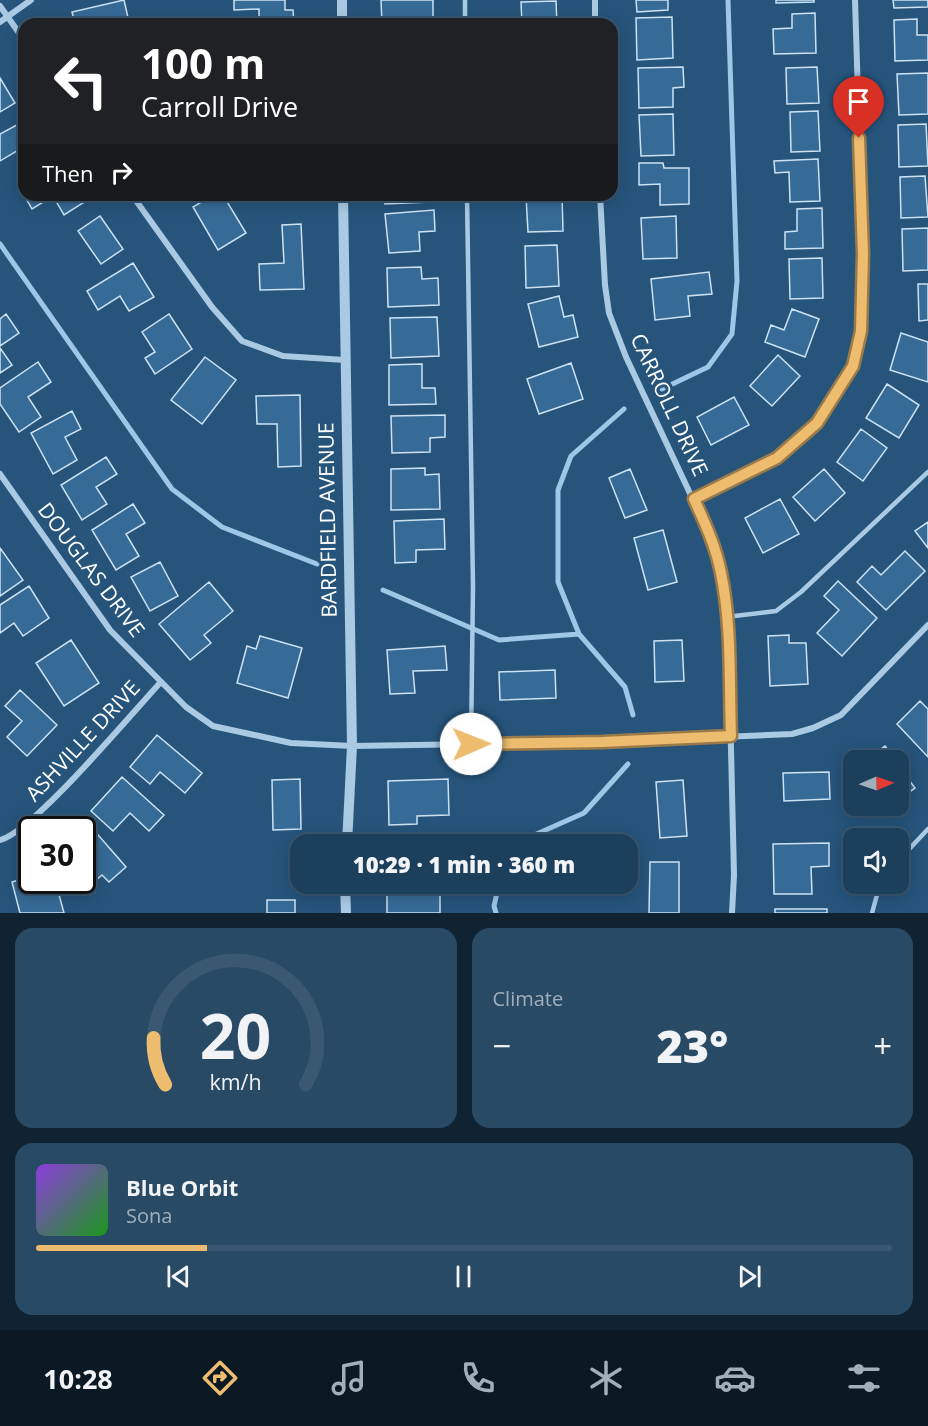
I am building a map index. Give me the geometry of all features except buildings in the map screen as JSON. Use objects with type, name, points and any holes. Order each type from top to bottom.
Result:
[{"type":"street","points":[[0,22],[31,0]]},
{"type":"street","points":[[342,0],[342,18]]},
{"type":"street","points":[[595,0],[595,18]]},
{"type":"street","points":[[694,499],[777,458],[817,423],[853,366],[861,331],[863,254],[855,0]]},
{"type":"street","points":[[0,6],[18,31]]},
{"type":"street","points":[[136,201],[212,307],[243,341],[283,356],[345,360]]},
{"type":"street","name":"BARDFIELD AVENUE","points":[[344,201],[352,746],[348,834]]},
{"type":"street","name":"CARROLL DRIVE","points":[[600,201],[605,285],[609,313],[626,357],[710,536],[721,573],[726,617],[731,736],[734,875],[732,913]]},
{"type":"street","name":"DOUGLAS DRIVE","points":[[0,474],[110,630],[160,683],[186,707],[213,726],[291,743],[352,746],[602,742],[792,734],[813,728],[841,715],[928,624]]},
{"type":"street","name":"ASHVILLE DRIVE","points":[[0,840],[9,838],[51,801],[160,683]]},
{"type":"street","points":[[345,894],[346,913]]},
{"type":"lane","points":[[465,0],[465,18]]},
{"type":"lane","points":[[467,201],[472,619],[471,744]]},
{"type":"lane","points":[[726,617],[776,610],[801,592],[928,472]]},
{"type":"lane","points":[[909,849],[928,829]]},
{"type":"lane","points":[[872,913],[877,894]]},
{"type":"waterway","points":[[662,389],[708,367],[732,334],[737,281],[728,0]]},
{"type":"waterway","points":[[0,244],[172,489],[222,527],[317,564]]},
{"type":"waterway","points":[[624,409],[571,456],[558,490],[558,582],[579,634],[625,687],[633,715]]},
{"type":"waterway","points":[[383,590],[499,640],[579,634]]},
{"type":"waterway","points":[[537,834],[584,813],[628,764]]},
{"type":"waterway","points":[[496,913],[494,906],[497,894]]},
{"type":"route","points":[[471,744],[602,742],[731,736],[729,665],[721,573],[710,536],[694,499],[777,458],[817,423],[853,366],[861,331],[863,254],[859,138]]}]
